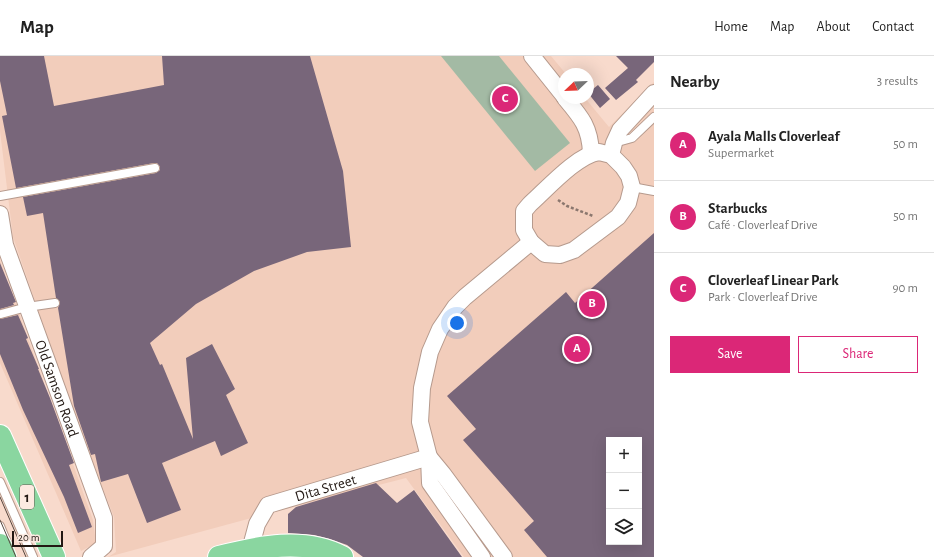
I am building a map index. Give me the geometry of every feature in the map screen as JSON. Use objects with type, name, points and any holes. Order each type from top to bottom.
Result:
[{"type":"highway","name":"1","points":[[0,436],[54,557]]},
{"type":"highway","points":[[0,545],[5,557]]},
{"type":"highway","points":[[219,557],[250,550],[285,546],[306,546],[325,550],[342,557]]},
{"type":"street","points":[[532,56],[558,88]]},
{"type":"street","points":[[612,149],[620,130],[654,93]]},
{"type":"street","points":[[570,104],[589,131],[591,153]]},
{"type":"street","points":[[612,149],[629,176],[632,187],[628,203],[618,217],[574,250],[560,254],[545,254],[531,242],[524,230],[524,211],[577,161],[591,153],[612,149]]},
{"type":"street","name":"Old Samson Road","points":[[0,214],[5,245],[104,518],[104,546],[91,557]]},
{"type":"street","points":[[482,557],[430,483],[429,457],[420,422],[420,401],[430,352],[440,329],[465,297],[531,242]]},
{"type":"street","points":[[429,457],[504,557]]},
{"type":"street","name":"Dita Street","points":[[250,550],[257,524],[268,505],[429,457]]},
{"type":"lane","points":[[612,149],[632,138],[654,117]]},
{"type":"lane","points":[[0,196],[155,168]]},
{"type":"lane","points":[[632,187],[654,191]]},
{"type":"lane","points":[[1,314],[27,307],[55,303]]},
{"type":"lane","points":[[0,482],[33,557]]},
{"type":"lane","points":[[0,526],[14,557]]},
{"type":"shaded area","points":[[0,56],[551,56],[561,68],[558,68],[558,104],[590,104],[609,127],[654,82],[654,557],[464,557],[406,478],[108,557],[116,552],[114,517],[69,400],[13,237],[0,131]]},
{"type":"shaded area","points":[[0,260],[93,520],[96,543],[81,551],[0,363]]},
{"type":"green space","points":[[441,56],[499,56],[570,143],[535,171]]},
{"type":"building","points":[[0,56],[44,56],[54,106],[164,85],[162,56],[310,56],[343,171],[351,247],[307,252],[254,271],[196,304],[150,343],[160,365],[162,364],[193,439],[186,358],[212,344],[235,389],[226,395],[248,443],[221,456],[215,441],[162,463],[181,510],[147,523],[128,474],[101,482],[95,454],[91,455],[74,406],[58,308],[60,302],[56,298],[43,213],[27,216],[23,197],[156,173],[160,170],[160,167],[157,163],[154,163],[16,188],[2,116],[7,115],[0,81]]},
{"type":"building","points":[[616,56],[654,56],[654,62],[636,80],[638,82],[616,100],[605,88],[628,68]]},
{"type":"building","points":[[598,85],[610,99],[600,108],[594,100],[594,88]]},
{"type":"building","points":[[654,233],[654,557],[547,557],[524,530],[534,521],[463,440],[476,429],[447,396],[566,292],[575,303]]},
{"type":"building","points":[[0,263],[16,302],[13,303],[14,305],[0,309]]},
{"type":"building","points":[[18,315],[28,338],[26,339],[39,369],[74,463],[69,465],[92,527],[78,533],[64,497],[23,410],[0,354],[0,319]]},
{"type":"building","points":[[376,483],[397,503],[414,490],[462,557],[363,557],[347,545],[330,539],[314,535],[288,533],[288,514],[296,507]]},
{"type":"tram line","points":[[0,497],[26,557]]},
{"type":"tram line","points":[[0,520],[16,557]]},
{"type":"place","name":"Cloverleaf Linear Park","points":[[505,99]]},
{"type":"place","name":"Starbucks","points":[[592,304]]},
{"type":"place","name":"Ayala Malls Cloverleaf","points":[[577,349]]}]
